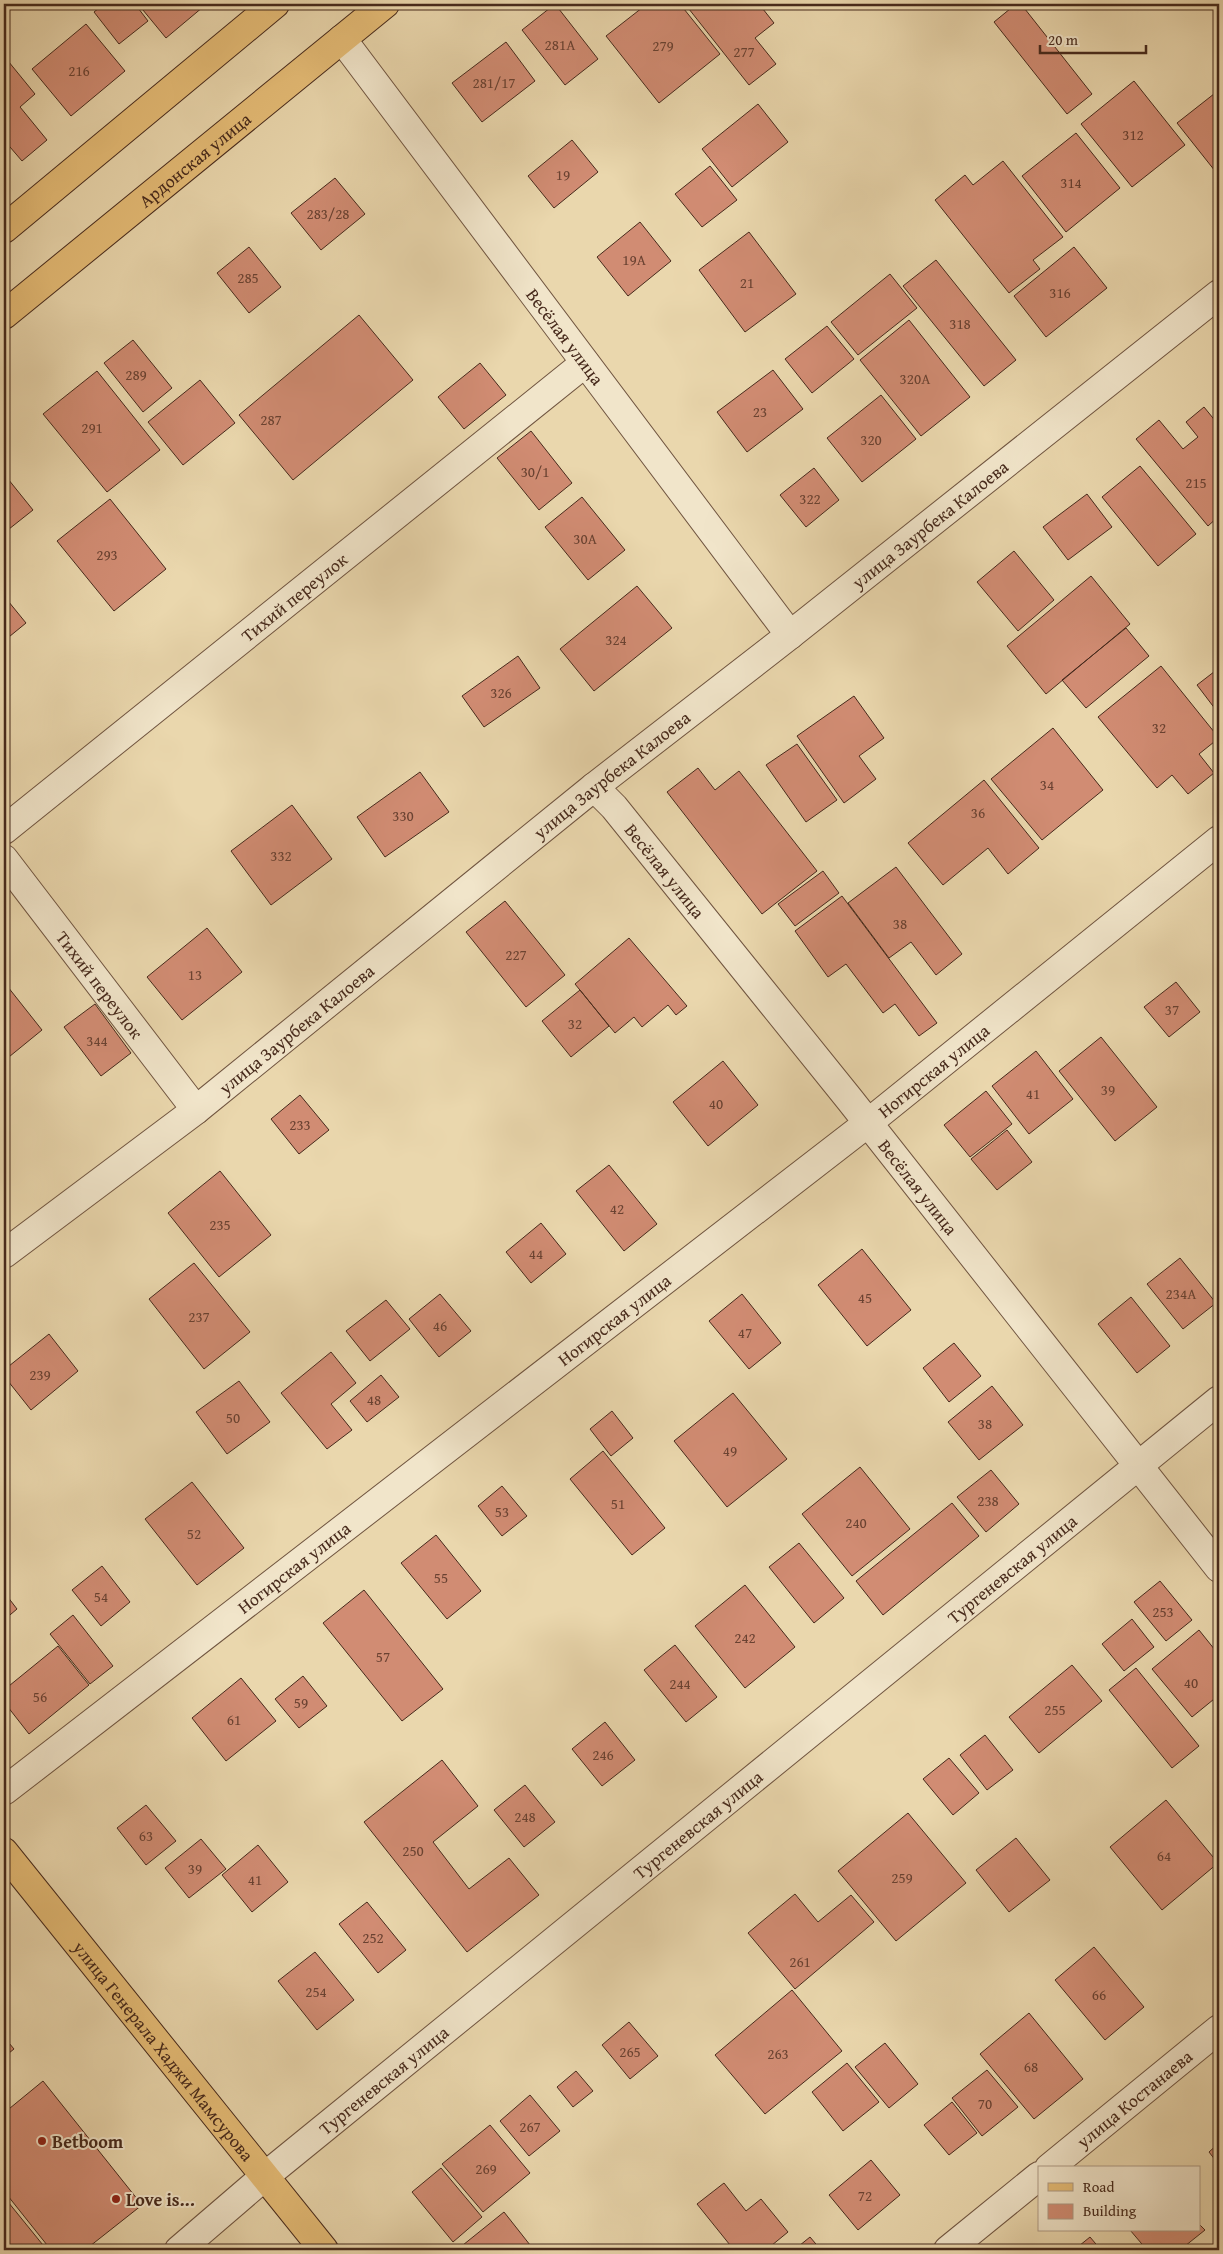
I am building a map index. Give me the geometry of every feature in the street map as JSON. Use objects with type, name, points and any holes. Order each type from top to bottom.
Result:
[{"type":"main road","points":[[4,228],[275,4]]},
{"type":"main road","name":"Ардонская улица","points":[[4,315],[385,4]]},
{"type":"main road","name":"улица Генерала Хаджи Мамсурова","points":[[4,1852],[324,2250]]},
{"type":"street","name":"Весёлая улица","points":[[342,39],[790,635]]},
{"type":"street","name":"улица Заурбека Калоева","points":[[4,1254],[196,1110],[594,787],[790,635],[1219,294]]},
{"type":"street","name":"Тихий переулок","points":[[4,830],[585,363]]},
{"type":"street","name":"Весёлая улица","points":[[594,787],[614,807],[868,1123],[1219,1568]]},
{"type":"street","name":"Ногирская улица","points":[[4,1791],[868,1123],[1219,840]]},
{"type":"street","name":"Тихий переулок","points":[[4,859],[196,1110]]},
{"type":"street","name":"Тургеневская улица","points":[[179,2250],[264,2177],[1219,1400]]},
{"type":"street","name":"улица Костанаева","points":[[1051,2166],[1219,2029]]},
{"type":"street","points":[[948,2250],[1038,2177]]},
{"type":"building","points":[[104,4],[135,4],[148,21],[119,44],[94,12]]},
{"type":"building","points":[[138,4],[200,4],[203,7],[166,38]]},
{"type":"building","points":[[555,4],[598,59],[565,85],[522,30]]},
{"type":"building","points":[[647,4],[680,4],[720,54],[659,103],[606,36]]},
{"type":"building","points":[[685,4],[759,4],[774,23],[755,38],[776,64],[749,85]]},
{"type":"building","points":[[1016,4],[1021,4],[1092,94],[1067,114],[994,22]]},
{"type":"building","points":[[86,24],[125,71],[71,116],[32,69]]},
{"type":"building","points":[[506,42],[535,81],[482,122],[452,83]]},
{"type":"building","points":[[4,56],[35,94],[20,107],[47,140],[22,161],[4,140]]},
{"type":"building","points":[[1134,81],[1185,145],[1132,187],[1081,124]]},
{"type":"building","points":[[1219,90],[1219,176],[1177,123]]},
{"type":"building","points":[[758,104],[788,142],[732,187],[702,149]]},
{"type":"building","points":[[1076,133],[1120,188],[1066,232],[1022,176]]},
{"type":"building","points":[[572,140],[598,172],[554,208],[528,176]]},
{"type":"building","points":[[1003,161],[1063,237],[1033,260],[1040,269],[1009,293],[935,200],[965,175],[973,185]]},
{"type":"building","points":[[710,166],[737,200],[702,227],[675,194]]},
{"type":"building","points":[[335,178],[365,214],[321,250],[291,213]]},
{"type":"building","points":[[640,222],[671,261],[628,296],[597,257]]},
{"type":"building","points":[[749,232],[796,294],[745,332],[699,270]]},
{"type":"building","points":[[249,247],[281,287],[249,313],[217,273]]},
{"type":"building","points":[[1074,247],[1107,288],[1046,337],[1014,296]]},
{"type":"building","points":[[936,260],[1016,360],[984,386],[903,286]]},
{"type":"building","points":[[890,274],[917,308],[858,355],[831,322]]},
{"type":"building","points":[[359,315],[413,380],[293,480],[239,415]]},
{"type":"building","points":[[909,320],[970,397],[921,436],[860,360]]},
{"type":"building","points":[[827,326],[854,359],[812,393],[785,359]]},
{"type":"building","points":[[133,340],[172,388],[143,412],[104,363]]},
{"type":"building","points":[[480,363],[506,395],[464,429],[438,397]]},
{"type":"building","points":[[773,370],[803,409],[747,452],[717,412]]},
{"type":"building","points":[[97,371],[160,450],[107,492],[43,414]]},
{"type":"building","points":[[200,380],[235,423],[183,465],[148,422]]},
{"type":"building","points":[[881,395],[916,439],[862,482],[827,438]]},
{"type":"building","points":[[1204,407],[1217,423],[1219,421],[1219,516],[1208,526],[1136,439],[1159,420],[1183,449],[1198,437],[1186,422]]},
{"type":"building","points":[[531,431],[572,483],[539,510],[497,458]]},
{"type":"building","points":[[1140,466],[1196,534],[1158,566],[1102,497]]},
{"type":"building","points":[[814,468],[839,500],[806,527],[780,495]]},
{"type":"building","points":[[4,474],[33,510],[4,533]]},
{"type":"building","points":[[1087,494],[1112,527],[1068,560],[1043,527]]},
{"type":"building","points":[[582,497],[625,550],[588,580],[545,527]]},
{"type":"building","points":[[110,499],[166,569],[114,611],[57,541]]},
{"type":"building","points":[[1014,551],[1054,600],[1018,631],[977,582]]},
{"type":"building","points":[[1091,576],[1130,624],[1046,694],[1007,646]]},
{"type":"building","points":[[637,586],[672,628],[594,691],[560,649]]},
{"type":"building","points":[[4,596],[26,623],[4,641]]},
{"type":"building","points":[[1126,628],[1149,656],[1086,708],[1062,680]]},
{"type":"building","points":[[518,656],[540,688],[484,727],[462,696]]},
{"type":"building","points":[[1161,666],[1219,738],[1199,754],[1214,773],[1188,794],[1172,775],[1157,788],[1098,717]]},
{"type":"building","points":[[1219,668],[1219,714],[1197,685]]},
{"type":"building","points":[[854,696],[884,738],[859,756],[876,779],[844,803],[797,736]]},
{"type":"building","points":[[1053,728],[1103,790],[1042,840],[991,779]]},
{"type":"building","points":[[797,744],[837,800],[806,822],[766,765]]},
{"type":"building","points":[[698,768],[715,790],[739,771],[817,871],[762,914],[667,792]]},
{"type":"building","points":[[420,772],[449,812],[385,857],[357,817]]},
{"type":"building","points":[[984,780],[1039,848],[1008,874],[988,848],[943,885],[908,843]]},
{"type":"building","points":[[292,805],[332,859],[271,905],[231,851]]},
{"type":"building","points":[[896,867],[962,954],[936,975],[911,942],[889,958],[848,903]]},
{"type":"building","points":[[823,871],[839,893],[795,926],[778,904]]},
{"type":"building","points":[[842,896],[937,1023],[919,1036],[895,1004],[883,1013],[846,964],[828,977],[795,931]]},
{"type":"building","points":[[505,901],[565,975],[526,1007],[466,932]]},
{"type":"building","points":[[207,928],[242,972],[182,1020],[147,977]]},
{"type":"building","points":[[629,938],[687,1006],[676,1015],[668,1005],[642,1027],[634,1017],[615,1033],[575,984]]},
{"type":"building","points":[[4,982],[42,1030],[4,1061]]},
{"type":"building","points":[[1176,982],[1200,1012],[1169,1037],[1144,1007]]},
{"type":"building","points":[[580,990],[609,1026],[571,1057],[542,1021]]},
{"type":"building","points":[[95,1004],[131,1053],[101,1076],[64,1027]]},
{"type":"building","points":[[1101,1037],[1157,1107],[1115,1141],[1059,1071]]},
{"type":"building","points":[[1036,1051],[1073,1099],[1029,1134],[992,1086]]},
{"type":"building","points":[[723,1061],[758,1105],[708,1146],[673,1102]]},
{"type":"building","points":[[986,1091],[1012,1124],[970,1157],[944,1125]]},
{"type":"building","points":[[300,1095],[329,1130],[299,1154],[271,1119]]},
{"type":"building","points":[[1007,1130],[1032,1162],[997,1190],[971,1159]]},
{"type":"building","points":[[609,1165],[657,1224],[624,1251],[576,1191]]},
{"type":"building","points":[[220,1171],[271,1235],[219,1277],[168,1213]]},
{"type":"building","points":[[541,1223],[566,1254],[531,1283],[506,1252]]},
{"type":"building","points":[[862,1249],[911,1310],[867,1346],[818,1285]]},
{"type":"building","points":[[1180,1258],[1216,1303],[1183,1329],[1147,1284]]},
{"type":"building","points":[[194,1263],[250,1332],[204,1369],[149,1299]]},
{"type":"building","points":[[440,1294],[471,1331],[439,1357],[409,1319]]},
{"type":"building","points":[[742,1294],[781,1343],[749,1369],[709,1321]]},
{"type":"building","points":[[1131,1297],[1170,1346],[1137,1373],[1098,1324]]},
{"type":"building","points":[[386,1300],[410,1329],[370,1361],[346,1331]]},
{"type":"building","points":[[49,1334],[78,1371],[31,1410],[4,1376],[4,1370]]},
{"type":"building","points":[[954,1343],[981,1376],[949,1402],[923,1368]]},
{"type":"building","points":[[331,1352],[356,1383],[331,1404],[352,1430],[327,1449],[281,1393]]},
{"type":"building","points":[[381,1375],[399,1397],[367,1422],[350,1401]]},
{"type":"building","points":[[239,1381],[270,1422],[227,1454],[196,1412]]},
{"type":"building","points":[[992,1386],[1023,1425],[979,1460],[948,1422]]},
{"type":"building","points":[[733,1393],[787,1459],[727,1507],[674,1441]]},
{"type":"building","points":[[612,1411],[633,1438],[611,1456],[590,1429]]},
{"type":"building","points":[[603,1451],[665,1528],[632,1555],[570,1479]]},
{"type":"building","points":[[860,1467],[910,1529],[852,1576],[802,1514]]},
{"type":"building","points":[[991,1470],[1019,1504],[986,1532],[957,1497]]},
{"type":"building","points":[[192,1482],[244,1548],[197,1585],[145,1519]]},
{"type":"building","points":[[502,1486],[527,1516],[502,1536],[478,1506]]},
{"type":"building","points":[[952,1503],[979,1536],[883,1615],[856,1581]]},
{"type":"building","points":[[436,1535],[481,1591],[447,1619],[401,1563]]},
{"type":"building","points":[[799,1543],[844,1598],[814,1623],[769,1567]]},
{"type":"building","points":[[102,1566],[130,1602],[101,1626],[72,1590]]},
{"type":"building","points":[[1160,1581],[1192,1620],[1166,1641],[1134,1602]]},
{"type":"building","points":[[745,1585],[795,1647],[745,1688],[695,1626]]},
{"type":"building","points":[[364,1590],[443,1689],[402,1721],[323,1623]]},
{"type":"building","points":[[4,1592],[17,1609],[4,1620]]},
{"type":"building","points":[[73,1615],[113,1666],[90,1684],[50,1634]]},
{"type":"building","points":[[1132,1619],[1154,1647],[1124,1671],[1102,1644]]},
{"type":"building","points":[[1199,1630],[1219,1655],[1219,1695],[1192,1717],[1152,1669]]},
{"type":"building","points":[[675,1645],[717,1697],[686,1722],[644,1670]]},
{"type":"building","points":[[58,1646],[89,1685],[29,1734],[4,1702],[4,1690]]},
{"type":"building","points":[[1072,1665],[1102,1701],[1039,1753],[1009,1717]]},
{"type":"building","points":[[1136,1668],[1199,1746],[1172,1768],[1109,1690]]},
{"type":"building","points":[[303,1676],[327,1706],[299,1728],[275,1699]]},
{"type":"building","points":[[241,1678],[276,1721],[226,1761],[192,1718]]},
{"type":"building","points":[[605,1722],[635,1760],[602,1786],[572,1749]]},
{"type":"building","points":[[985,1735],[1013,1770],[987,1790],[960,1755]]},
{"type":"building","points":[[949,1758],[979,1793],[953,1815],[923,1779]]},
{"type":"building","points":[[442,1760],[478,1806],[433,1842],[469,1889],[509,1858],[539,1895],[467,1952],[364,1822]]},
{"type":"building","points":[[525,1785],[555,1822],[524,1847],[494,1810]]},
{"type":"building","points":[[1166,1800],[1218,1863],[1162,1910],[1110,1847]]},
{"type":"building","points":[[146,1805],[176,1841],[146,1865],[117,1828]]},
{"type":"building","points":[[908,1813],[966,1883],[896,1941],[838,1871]]},
{"type":"building","points":[[1016,1838],[1050,1880],[1009,1912],[976,1870]]},
{"type":"building","points":[[201,1839],[226,1869],[189,1898],[165,1868]]},
{"type":"building","points":[[258,1845],[288,1882],[252,1912],[222,1875]]},
{"type":"building","points":[[795,1894],[818,1922],[851,1895],[874,1922],[795,1989],[748,1933]]},
{"type":"building","points":[[367,1902],[406,1950],[378,1973],[339,1924]]},
{"type":"building","points":[[1094,1947],[1144,2007],[1105,2040],[1055,1980]]},
{"type":"building","points":[[315,1952],[354,2000],[317,2030],[278,1981]]},
{"type":"building","points":[[792,1990],[842,2051],[765,2114],[715,2055]]},
{"type":"building","points":[[1029,2013],[1083,2079],[1034,2119],[980,2054]]},
{"type":"building","points":[[629,2022],[658,2056],[630,2079],[602,2045]]},
{"type":"building","points":[[4,2037],[14,2049],[4,2057]]},
{"type":"building","points":[[885,2043],[918,2084],[889,2108],[855,2067]]},
{"type":"building","points":[[847,2063],[879,2102],[843,2131],[812,2092]]},
{"type":"building","points":[[987,2070],[1018,2107],[982,2136],[952,2098]]},
{"type":"building","points":[[576,2071],[593,2091],[573,2107],[557,2087]]},
{"type":"building","points":[[43,2081],[142,2205],[85,2250],[51,2250],[4,2191],[4,2113]]},
{"type":"building","points":[[530,2095],[560,2131],[529,2156],[500,2121]]},
{"type":"building","points":[[952,2102],[977,2133],[949,2155],[924,2125]]},
{"type":"building","points":[[490,2125],[530,2173],[483,2212],[442,2164]]},
{"type":"building","points":[[1219,2143],[1219,2165],[1209,2152]]},
{"type":"building","points":[[871,2160],[900,2195],[858,2230],[829,2195]]},
{"type":"building","points":[[441,2168],[482,2217],[453,2242],[412,2192]]},
{"type":"building","points":[[724,2183],[746,2211],[761,2199],[788,2232],[766,2250],[734,2250],[697,2204]]},
{"type":"building","points":[[4,2197],[47,2250],[12,2250],[4,2240]]},
{"type":"building","points":[[504,2212],[534,2250],[458,2249]]},
{"type":"building","points":[[1200,2225],[1205,2230],[1180,2250],[1147,2250],[1132,2232],[1200,2232]]},
{"type":"building","points":[[810,2237],[821,2250],[794,2250]]},
{"type":"building","points":[[1090,2237],[1101,2250],[1074,2250]]},
{"type":"place","name":"Betboom","points":[[42,2141]]},
{"type":"place","name":"Love is...","points":[[116,2199]]}]
